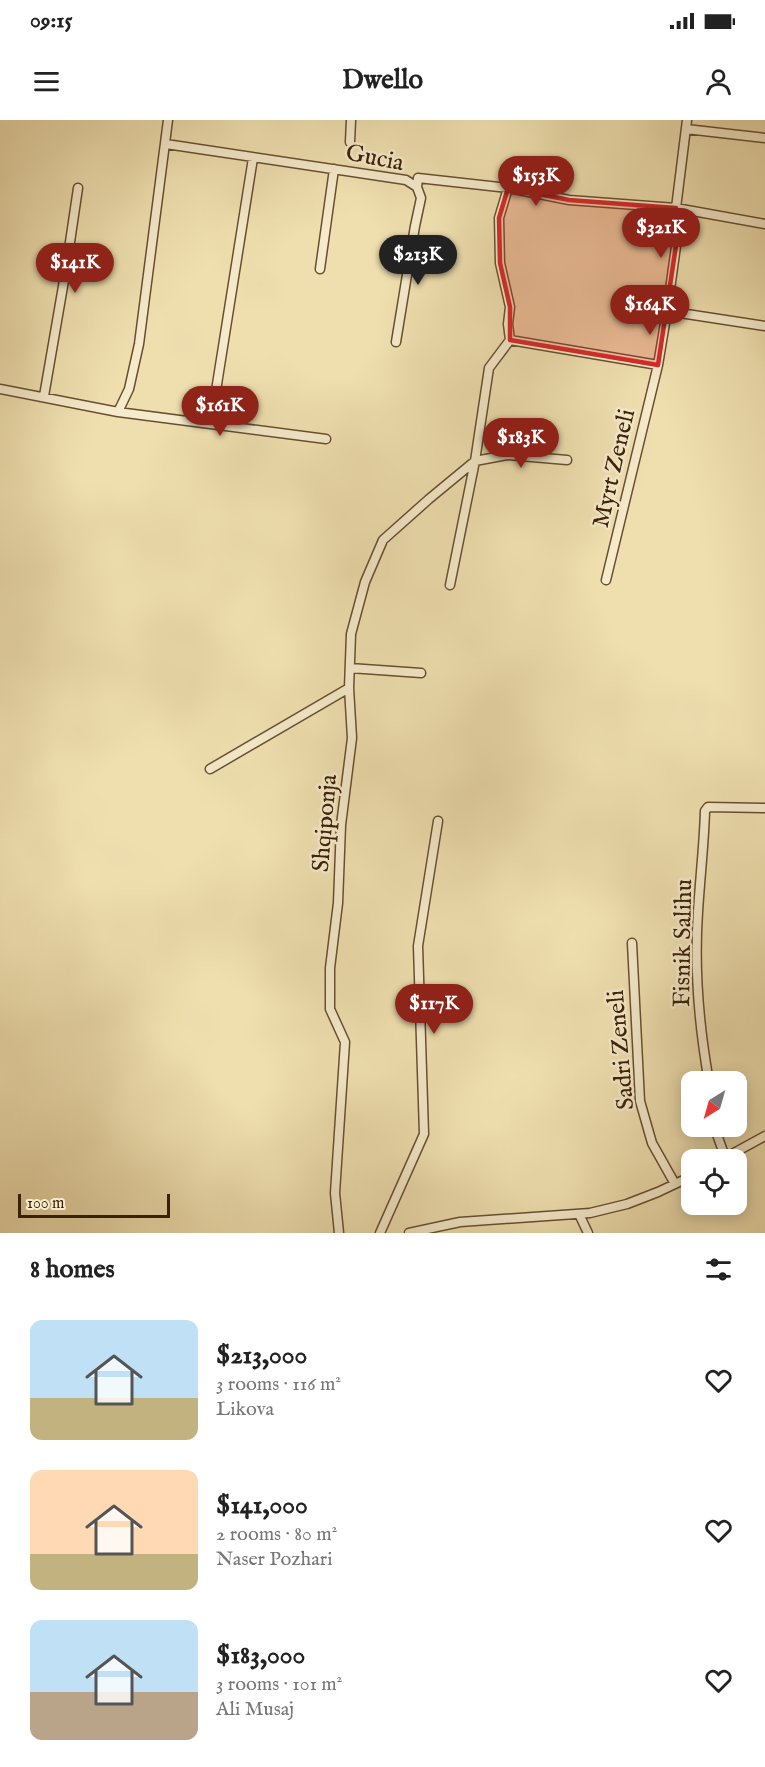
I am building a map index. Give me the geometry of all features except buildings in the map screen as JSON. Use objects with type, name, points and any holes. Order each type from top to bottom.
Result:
[{"type":"street","points":[[118,411],[129,389],[139,344],[168,120]]},
{"type":"street","points":[[350,142],[351,120]]},
{"type":"street","points":[[687,124],[765,138]]},
{"type":"street","name":"Myrt Zeneli","points":[[606,580],[658,365],[677,239],[676,208],[687,124]]},
{"type":"street","name":"Gucia","points":[[166,144],[406,180],[417,187],[421,198],[396,342]]},
{"type":"street","points":[[211,422],[254,158]]},
{"type":"street","points":[[320,269],[334,169]]},
{"type":"street","points":[[417,187],[418,178],[508,188],[569,200],[676,208],[765,224]]},
{"type":"street","points":[[44,396],[78,188]]},
{"type":"street","points":[[450,585],[475,461],[489,368],[510,340],[508,324],[510,307],[500,263],[499,218],[508,188]]},
{"type":"street","points":[[667,311],[765,326]]},
{"type":"street","points":[[510,340],[658,365]]},
{"type":"street","points":[[0,389],[161,418],[211,422],[326,439]]},
{"type":"street","points":[[475,461],[507,455],[567,460]]},
{"type":"street","name":"Shqiponja","points":[[339,1233],[335,1193],[345,1042],[330,1009],[330,969],[338,903],[341,825],[352,738],[349,687],[351,634],[365,582],[383,540],[475,461]]},
{"type":"street","points":[[350,668],[421,673]]},
{"type":"street","points":[[210,769],[349,687]]},
{"type":"street","name":"Fisnik Salihu","points":[[707,1071],[697,987],[698,912],[705,811],[708,807],[765,808]]},
{"type":"street","points":[[380,1233],[424,1134],[418,946],[438,821]]},
{"type":"street","name":"Sadri Zeneli","points":[[632,943],[640,1101],[652,1143],[675,1184]]},
{"type":"street","points":[[740,1149],[765,1136]]},
{"type":"street","points":[[410,1233],[460,1222],[590,1214],[627,1204],[681,1181]]},
{"type":"street","points":[[579,1214],[588,1233]]},
{"type":"highlighted area","points":[[508,188],[569,200],[676,208],[677,239],[658,365],[510,340],[510,307],[500,263],[499,218]]}]
